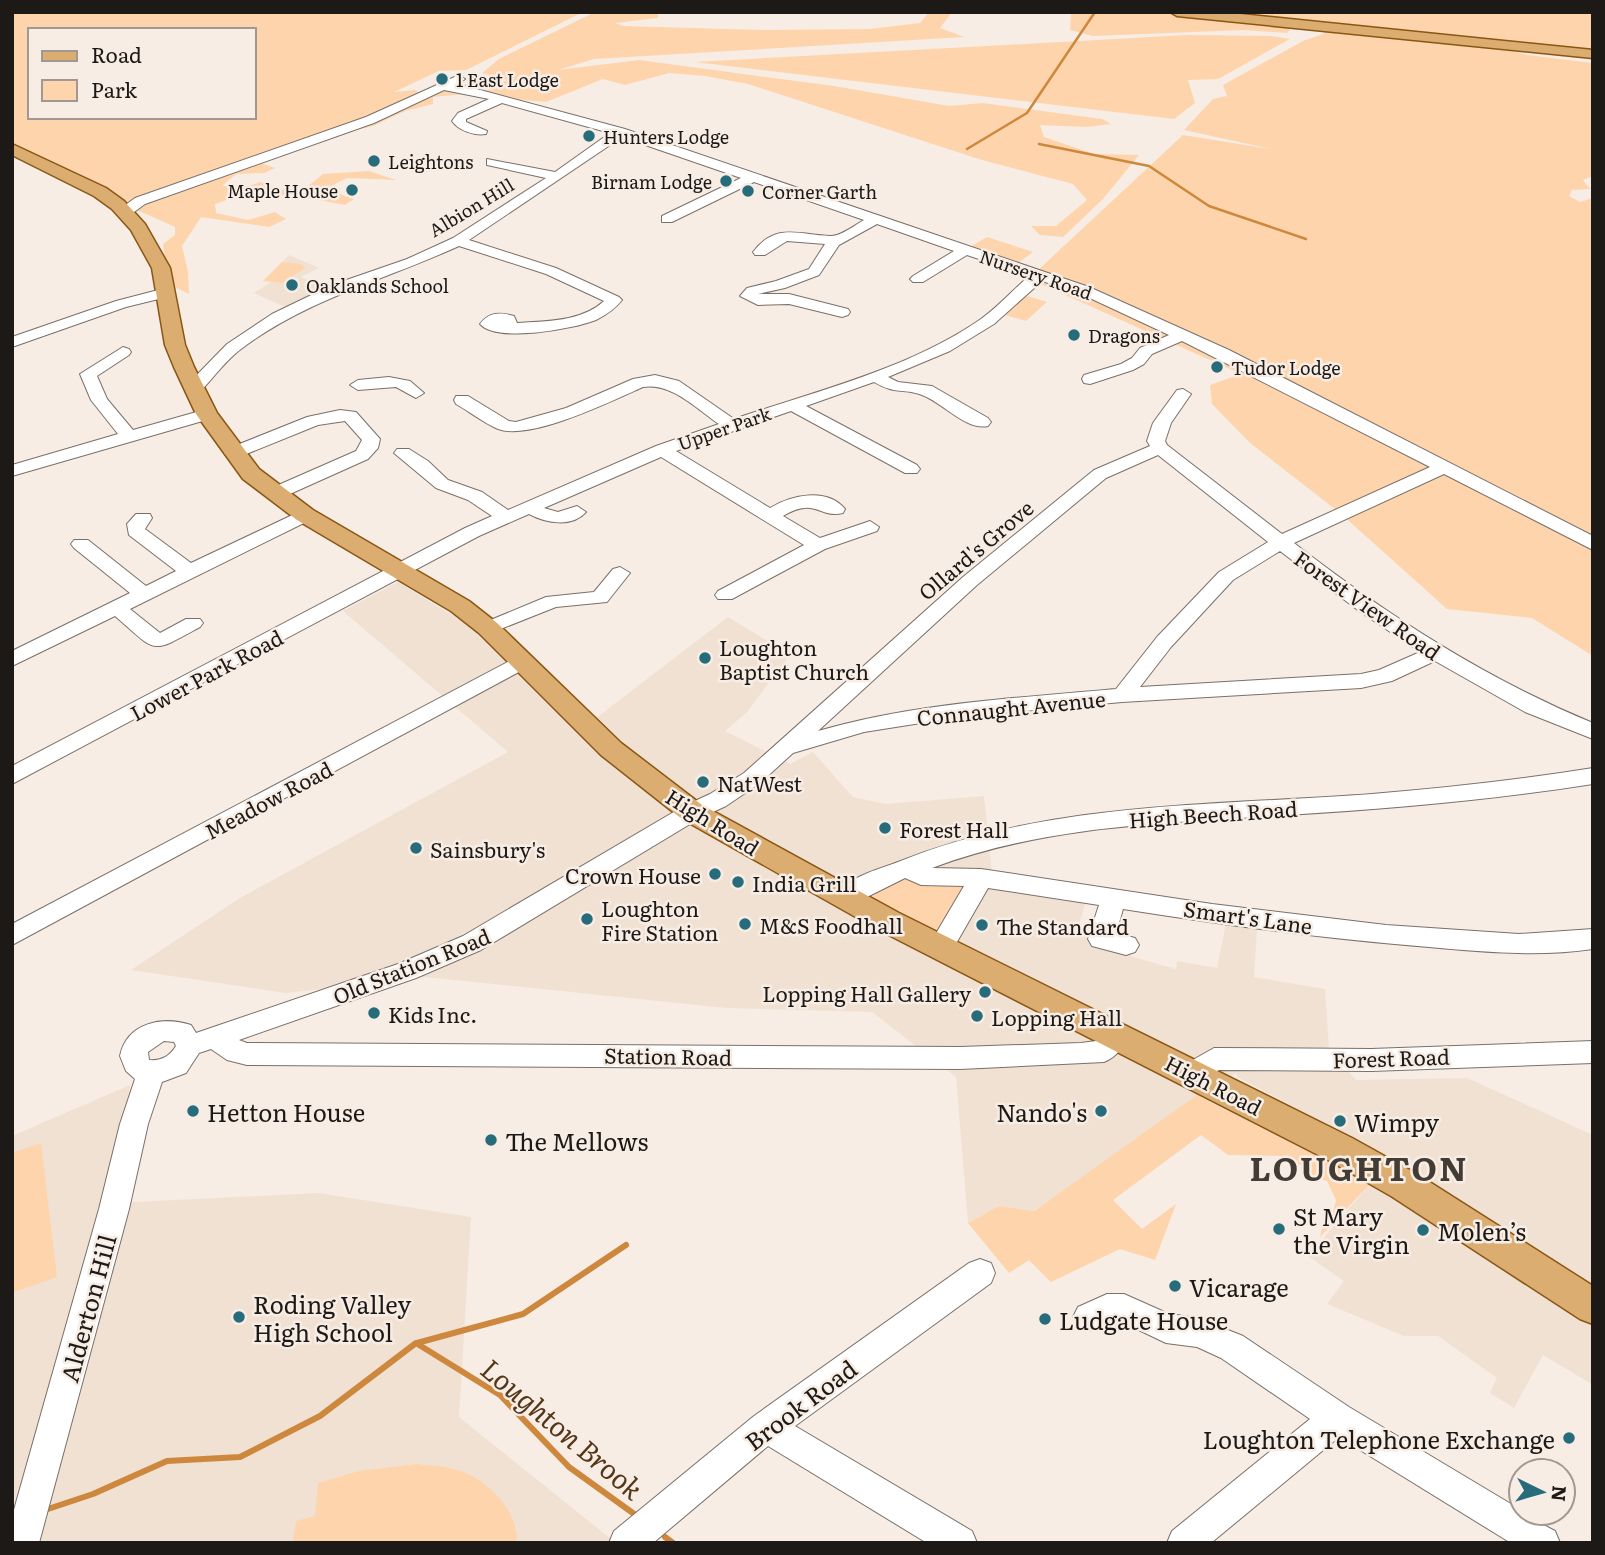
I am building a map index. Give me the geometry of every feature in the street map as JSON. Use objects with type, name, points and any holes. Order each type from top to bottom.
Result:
[{"type":"main road","points":[[1177,12],[1593,54]]},
{"type":"main road","name":"High Road","points":[[12,149],[128,206],[162,268],[175,345],[194,388],[207,414],[251,474],[305,515],[460,606],[523,661],[611,749],[692,813],[847,898],[1194,1073],[1404,1185],[1593,1307]]},
{"type":"street","points":[[128,206],[370,120],[465,76]]},
{"type":"street","name":"Nursery Road","points":[[446,87],[462,88],[620,132],[1084,290],[1184,334],[1593,544]]},
{"type":"street","points":[[481,131],[461,125],[457,121],[462,116],[501,99]]},
{"type":"street","name":"Albion Hill","points":[[194,388],[233,347],[278,317],[337,288],[412,262],[458,241],[557,177],[620,132]]},
{"type":"street","points":[[492,162],[557,177]]},
{"type":"street","points":[[667,219],[752,178]]},
{"type":"street","points":[[842,312],[785,292],[814,272],[834,242],[875,220]]},
{"type":"street","points":[[760,252],[768,242],[788,235],[803,234],[834,242]]},
{"type":"street","points":[[458,241],[551,271],[614,300],[594,313],[552,326],[509,325]]},
{"type":"street","points":[[918,278],[965,250]]},
{"type":"street","name":"Upper Park","points":[[399,572],[472,532],[662,450],[730,424],[875,376],[944,348],[973,332],[1039,275]]},
{"type":"street","points":[[13,340],[121,303],[166,293]]},
{"type":"street","points":[[1090,379],[1127,367],[1138,361],[1146,351],[1184,334]]},
{"type":"street","points":[[123,352],[88,374],[99,400],[129,436]]},
{"type":"street","points":[[875,376],[894,387],[926,390],[982,422]]},
{"type":"street","points":[[462,400],[504,425],[516,427],[572,412],[639,383],[655,380],[673,385],[730,424]]},
{"type":"street","points":[[344,416],[356,383],[389,382],[410,386],[416,393]]},
{"type":"street","points":[[1160,447],[1156,441],[1162,423],[1182,394]]},
{"type":"street","points":[[792,405],[908,464]]},
{"type":"street","points":[[12,471],[207,414]]},
{"type":"street","points":[[233,453],[313,421],[344,416],[350,416],[367,432],[371,439],[369,448],[362,455],[274,494]]},
{"type":"street","name":"Forest View Road","points":[[1160,447],[1342,590],[1436,653],[1518,699],[1593,733]]},
{"type":"street","name":"Ollard's Grove","points":[[787,747],[970,581],[1100,474],[1160,447]]},
{"type":"street","points":[[662,450],[818,545]]},
{"type":"street","points":[[403,453],[422,465],[442,484],[474,496],[507,518]]},
{"type":"street","name":"Connaught Avenue","points":[[692,813],[752,778],[787,747],[863,725],[945,712],[1122,695],[1164,642],[1226,576],[1281,542],[1443,468]]},
{"type":"street","points":[[769,517],[797,500],[807,498],[836,509]]},
{"type":"street","points":[[529,507],[551,519],[561,519],[577,512]]},
{"type":"street","points":[[12,659],[305,515]]},
{"type":"street","points":[[143,518],[136,524],[136,531],[191,573]]},
{"type":"street","points":[[725,595],[818,545],[870,527]]},
{"type":"street","points":[[81,544],[145,595]]},
{"type":"street","name":"Lower Park Road","points":[[12,776],[399,572]]},
{"type":"street","points":[[488,628],[553,601],[600,598],[620,573]]},
{"type":"street","points":[[117,608],[158,642],[193,623]]},
{"type":"street","points":[[1122,695],[1361,681],[1385,676],[1436,653]]},
{"type":"street","name":"Meadow Road","points":[[12,936],[523,661]]},
{"type":"street","name":"High Beech Road","points":[[847,898],[867,883],[935,854],[1008,835],[1068,824],[1342,804],[1525,787],[1593,776]]},
{"type":"street","name":"Old Station Road","points":[[202,1042],[394,975],[472,943],[692,813]]},
{"type":"street","name":"Smart's Lane","points":[[907,867],[921,876],[981,878],[1407,936],[1536,942],[1593,939]]},
{"type":"street","points":[[941,947],[981,878]]},
{"type":"street","points":[[1114,898],[1101,939],[1126,945]]},
{"type":"street","name":"Station Road","points":[[151,1073],[140,1070],[134,1063],[136,1046],[152,1033],[173,1030],[202,1042],[247,1054],[960,1058],[1104,1051],[1117,1034]]},
{"type":"street","points":[[151,1073],[172,1068],[202,1042]]},
{"type":"street","name":"Forest Road","points":[[1194,1073],[1214,1059],[1371,1059],[1593,1052]]},
{"type":"street","name":"Alderton Hill","points":[[28,1522],[114,1209],[134,1124],[151,1073]]},
{"type":"street","name":"Brook Road","points":[[626,1543],[766,1427],[980,1273]]},
{"type":"street","points":[[1089,1318],[1107,1308],[1124,1308],[1166,1328],[1198,1333],[1232,1347],[1337,1418],[1543,1543]]},
{"type":"street","points":[[1184,1543],[1337,1418]]},
{"type":"street","points":[[766,1427],[960,1543]]},
{"type":"shaded area","name":"Oaklands School","points":[[289,255],[319,268],[301,277],[328,289],[285,307],[254,293],[271,282],[265,280]]},
{"type":"shaded area","points":[[398,582],[476,630],[579,731],[728,617],[790,655],[747,712],[725,731],[790,764],[813,752],[853,797],[886,804],[984,796],[993,884],[1087,897],[1077,932],[1097,936],[1094,946],[1176,969],[1177,961],[1217,968],[1226,923],[1257,929],[1254,977],[1325,989],[1329,1049],[1356,1080],[1467,1078],[1593,1135],[1593,1385],[1543,1355],[1514,1408],[1490,1393],[1497,1378],[1438,1336],[1404,1336],[1327,1304],[1344,1281],[1308,1256],[1369,1185],[1388,1156],[1237,1077],[1236,1073],[1033,1211],[999,1206],[968,1223],[956,1077],[872,1012],[726,1008],[425,977],[286,993],[131,970],[240,898],[508,752],[343,611]]},
{"type":"shaded area","name":"Roding Valley High School","points":[[130,1085],[115,1203],[319,1193],[471,1217],[459,1417],[616,1543],[22,1543],[12,1479],[12,1136]]},
{"type":"green space","points":[[12,12],[588,12],[466,70],[439,71],[394,92],[416,90],[422,97],[447,90],[474,93],[433,97],[433,104],[405,111],[373,126],[306,141],[258,162],[275,168],[264,173],[236,174],[222,186],[247,187],[260,182],[285,190],[308,186],[323,174],[369,171],[396,180],[347,178],[325,189],[354,199],[345,205],[297,196],[249,192],[215,204],[216,213],[248,220],[275,212],[286,219],[269,227],[201,217],[182,246],[188,272],[189,294],[169,284],[163,244],[175,235],[175,227],[137,210],[149,200],[125,202],[12,147]]},
{"type":"green space","points":[[658,12],[658,18],[615,23],[624,26],[766,30],[870,29],[920,23],[929,12],[952,12],[940,28],[964,37],[594,59],[558,70],[639,60],[834,86],[949,106],[983,103],[1102,119],[1111,124],[1086,127],[1040,125],[1044,137],[1094,154],[1139,155],[1103,199],[1063,237],[1040,235],[1031,226],[1056,226],[1087,200],[1073,184],[982,160],[748,84],[669,73],[625,85],[603,79],[546,102],[504,98],[484,92],[507,80],[482,73],[499,59],[591,14]]},
{"type":"green space","points":[[1071,12],[1158,12],[1293,26],[1287,33],[1243,30],[1093,36],[1070,30]]},
{"type":"green space","points":[[1192,12],[1593,12],[1593,52]]},
{"type":"green space","points":[[1325,29],[1503,49],[1593,63],[1593,176],[1583,180],[1590,189],[1572,190],[1569,196],[1580,202],[1593,198],[1593,656],[1532,618],[1447,609],[1340,513],[1250,443],[1212,404],[1210,385],[1241,374],[1021,275],[1037,271],[1183,135],[1276,150],[1184,130],[1213,99],[1227,96],[1223,85],[1303,41],[1323,34]]},
{"type":"green space","points":[[1187,35],[1271,36],[1290,39],[1218,79],[1188,80],[1195,103],[1174,119],[695,62]]},
{"type":"green space","points":[[987,237],[1033,252],[1018,263],[970,247]]},
{"type":"green space","points":[[282,262],[301,264],[305,268],[282,283],[263,281]]},
{"type":"green space","points":[[1027,296],[1047,302],[1026,321],[1005,315]]},
{"type":"green space","points":[[910,876],[969,886],[939,930],[874,899],[874,891]]},
{"type":"green space","points":[[1197,1095],[1364,1180],[1369,1185],[1320,1237],[1325,1217],[1332,1216],[1336,1200],[1327,1181],[1311,1176],[1304,1181],[1307,1168],[1282,1156],[1228,1155],[1201,1135],[1113,1200],[1142,1229],[1176,1204],[1155,1260],[1120,1249],[1051,1282],[1029,1260],[1009,1273],[968,1223],[999,1206],[1034,1211]]},
{"type":"green space","points":[[41,1143],[57,1277],[12,1293],[12,1153]]},
{"type":"green space","points":[[418,1464],[469,1474],[490,1488],[507,1508],[516,1531],[517,1543],[293,1543],[296,1521],[315,1516],[318,1483],[359,1471]]},
{"type":"waterway","points":[[967,149],[1027,113],[1095,12]]},
{"type":"waterway","points":[[1039,144],[1149,166],[1209,206],[1306,239]]},
{"type":"waterway","points":[[417,1343],[523,1314],[626,1245]]},
{"type":"waterway","name":"Loughton Brook","points":[[45,1510],[93,1494],[167,1461],[240,1457],[320,1416],[416,1343],[500,1395],[569,1467],[637,1516]]},
{"type":"waterway","name":"Loughton Brook","points":[[665,1537],[673,1543]]},
{"type":"place","name":"1 East Lodge","points":[[442,79]]},
{"type":"place","name":"Hunters Lodge","points":[[589,136]]},
{"type":"place","name":"Leightons","points":[[374,161]]},
{"type":"place","name":"Birnam Lodge","points":[[726,181]]},
{"type":"place","name":"Maple House","points":[[352,190]]},
{"type":"place","name":"Corner Garth","points":[[748,191]]},
{"type":"place","name":"Oaklands School","points":[[292,285]]},
{"type":"place","name":"Dragons","points":[[1074,335]]},
{"type":"place","name":"Tudor Lodge","points":[[1217,367]]},
{"type":"place","name":"Loughton Baptist Church","points":[[705,658]]},
{"type":"place","name":"NatWest","points":[[703,782]]},
{"type":"place","name":"Forest Hall","points":[[885,828]]},
{"type":"place","name":"Sainsbury's","points":[[416,848]]},
{"type":"place","name":"Crown House","points":[[715,874]]},
{"type":"place","name":"India Grill","points":[[738,882]]},
{"type":"place","name":"Loughton Fire Station","points":[[587,919]]},
{"type":"place","name":"M&S Foodhall","points":[[745,924]]},
{"type":"place","name":"The Standard","points":[[982,925]]},
{"type":"place","name":"Lopping Hall Gallery","points":[[985,992]]},
{"type":"place","name":"Kids Inc.","points":[[374,1013]]},
{"type":"place","name":"Lopping Hall","points":[[977,1016]]},
{"type":"place","name":"Hetton House","points":[[193,1111]]},
{"type":"place","name":"Nando's","points":[[1101,1111]]},
{"type":"place","name":"Wimpy","points":[[1340,1121]]},
{"type":"place","name":"The Mellows","points":[[491,1140]]},
{"type":"place","name":"St Mary the Virgin","points":[[1279,1229]]},
{"type":"place","name":"Molen’s","points":[[1423,1230]]},
{"type":"place","name":"Vicarage","points":[[1175,1286]]},
{"type":"place","name":"Roding Valley High School","points":[[239,1317]]},
{"type":"place","name":"Ludgate House","points":[[1045,1319]]},
{"type":"place","name":"Loughton Telephone Exchange","points":[[1569,1438]]},
{"type":"district","name":"LOUGHTON","points":[[1359,1166]]}]
